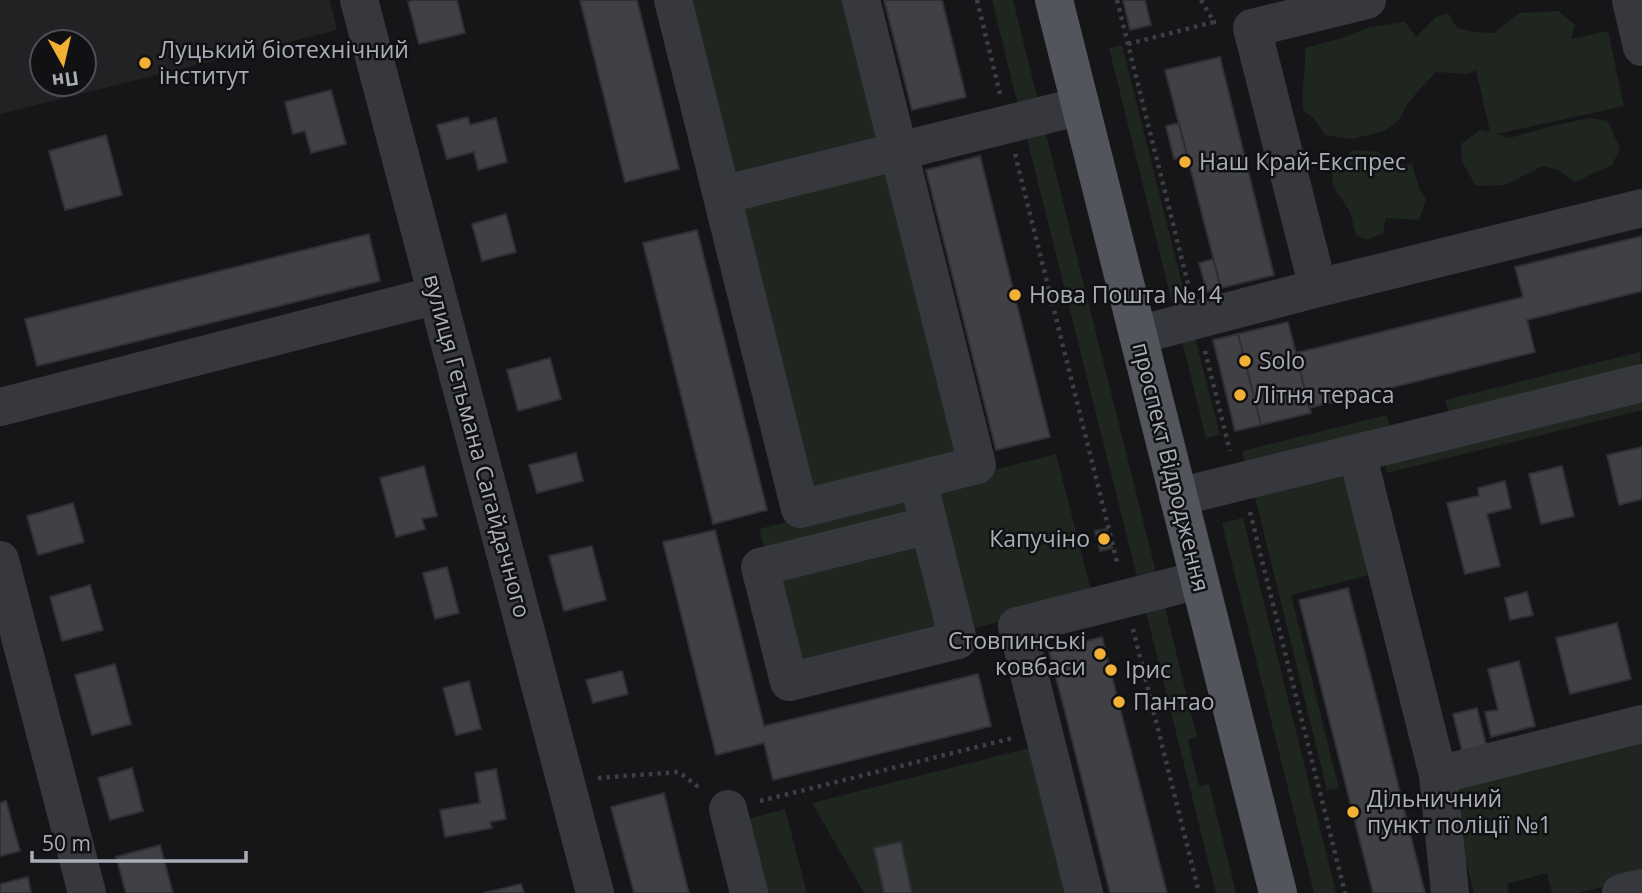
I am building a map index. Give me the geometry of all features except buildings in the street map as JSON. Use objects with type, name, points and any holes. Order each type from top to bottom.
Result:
[{"type":"main road","name":"проспект Відродження","points":[[1054,0],[1278,893]]},
{"type":"street","name":"вулиця Гетьмана Сагайдачного","points":[[359,0],[596,893]]},
{"type":"street","points":[[673,0],[800,509],[978,465],[861,0]]},
{"type":"street","points":[[1318,288],[1252,28],[1367,0]]},
{"type":"street","points":[[1632,0],[1642,47]]},
{"type":"street","points":[[722,195],[1081,106]]},
{"type":"street","points":[[1138,335],[1642,208]]},
{"type":"street","points":[[0,407],[438,295]]},
{"type":"street","points":[[1178,497],[1642,383]]},
{"type":"street","points":[[1357,453],[1438,775],[1450,893]]},
{"type":"street","points":[[918,480],[958,640],[789,682],[760,567],[929,525]]},
{"type":"street","points":[[0,559],[87,893]]},
{"type":"street","points":[[1084,893],[1017,626],[1199,580]]},
{"type":"street","points":[[1438,775],[1642,724]]},
{"type":"street","points":[[728,809],[749,893]]},
{"type":"street","points":[[1621,893],[1642,888]]},
{"type":"path","points":[[977,0],[1199,893]]},
{"type":"path","points":[[1117,0],[1345,893]]},
{"type":"path","points":[[1128,44],[1214,22]]},
{"type":"path","points":[[566,780],[679,772],[728,809],[1043,730]]},
{"type":"shaded area","name":"Луцький біотехнічний інститут","points":[[0,0],[330,0],[337,30],[98,90],[98,28],[28,28],[28,98],[64,98],[0,114]]},
{"type":"shaded area","points":[[688,0],[845,0],[880,141],[733,178]]},
{"type":"shaded area","points":[[992,0],[1013,0],[1039,105],[1019,109]]},
{"type":"shaded area","points":[[1559,11],[1575,25],[1571,39],[1608,31],[1624,106],[1496,134],[1509,138],[1590,118],[1608,121],[1620,149],[1612,165],[1575,182],[1558,170],[1543,166],[1505,185],[1476,186],[1462,162],[1461,144],[1480,130],[1490,132],[1476,70],[1468,74],[1436,72],[1407,105],[1399,120],[1385,131],[1352,139],[1325,135],[1314,119],[1303,110],[1305,48],[1370,27],[1405,22],[1416,37],[1436,17],[1448,13],[1457,28],[1494,33],[1519,13]]},
{"type":"shaded area","points":[[1122,45],[1188,308],[1174,311],[1109,48]]},
{"type":"shaded area","points":[[1044,126],[1157,576],[1138,581],[1025,131]]},
{"type":"shaded area","points":[[1353,150],[1379,152],[1392,165],[1412,164],[1420,191],[1426,199],[1419,220],[1386,218],[1383,234],[1366,240],[1356,235],[1350,212],[1333,186],[1332,166]]},
{"type":"shaded area","points":[[890,171],[960,453],[812,490],[742,208]]},
{"type":"shaded area","points":[[1193,330],[1220,435],[1206,438],[1180,333]]},
{"type":"shaded area","points":[[1640,352],[1642,371],[1450,418],[1445,400]]},
{"type":"shaded area","points":[[1642,397],[1642,410],[1387,473],[1384,461]]},
{"type":"shaded area","points":[[1387,415],[1391,433],[1246,469],[1242,451]]},
{"type":"shaded area","points":[[1056,454],[1093,598],[967,630],[931,486]]},
{"type":"shaded area","points":[[1351,470],[1377,573],[1291,595],[1339,788],[1327,790],[1254,493]]},
{"type":"shaded area","points":[[911,491],[917,518],[766,555],[759,529]]},
{"type":"shaded area","points":[[1243,518],[1336,893],[1314,893],[1222,523]]},
{"type":"shaded area","points":[[921,539],[944,632],[797,668],[774,575]]},
{"type":"shaded area","points":[[1164,603],[1197,737],[1188,740],[1199,786],[1209,784],[1236,893],[1216,893],[1145,608]]},
{"type":"shaded area","points":[[1642,733],[1642,877],[1578,893],[1552,893],[1547,873],[1507,884],[1509,893],[1474,893],[1446,782]]},
{"type":"shaded area","points":[[1033,747],[1070,893],[864,893],[812,803]]},
{"type":"shaded area","points":[[785,809],[807,893],[764,893],[745,820]]},
{"type":"place","name":"Луцький біотехнічний інститут","points":[[145,63]]},
{"type":"place","name":"Наш Край-Експрес","points":[[1185,162]]},
{"type":"place","name":"Нова Пошта №14","points":[[1015,295]]},
{"type":"place","name":"Solo","points":[[1245,361]]},
{"type":"place","name":"Літня тераса","points":[[1240,395]]},
{"type":"place","name":"Капучіно","points":[[1104,539]]},
{"type":"place","name":"Стовпинські ковбаси","points":[[1100,654]]},
{"type":"place","name":"Ірис","points":[[1111,670]]},
{"type":"place","name":"Пантао","points":[[1119,702]]},
{"type":"place","name":"Дільничний пункт поліції №1","points":[[1353,812]]}]
